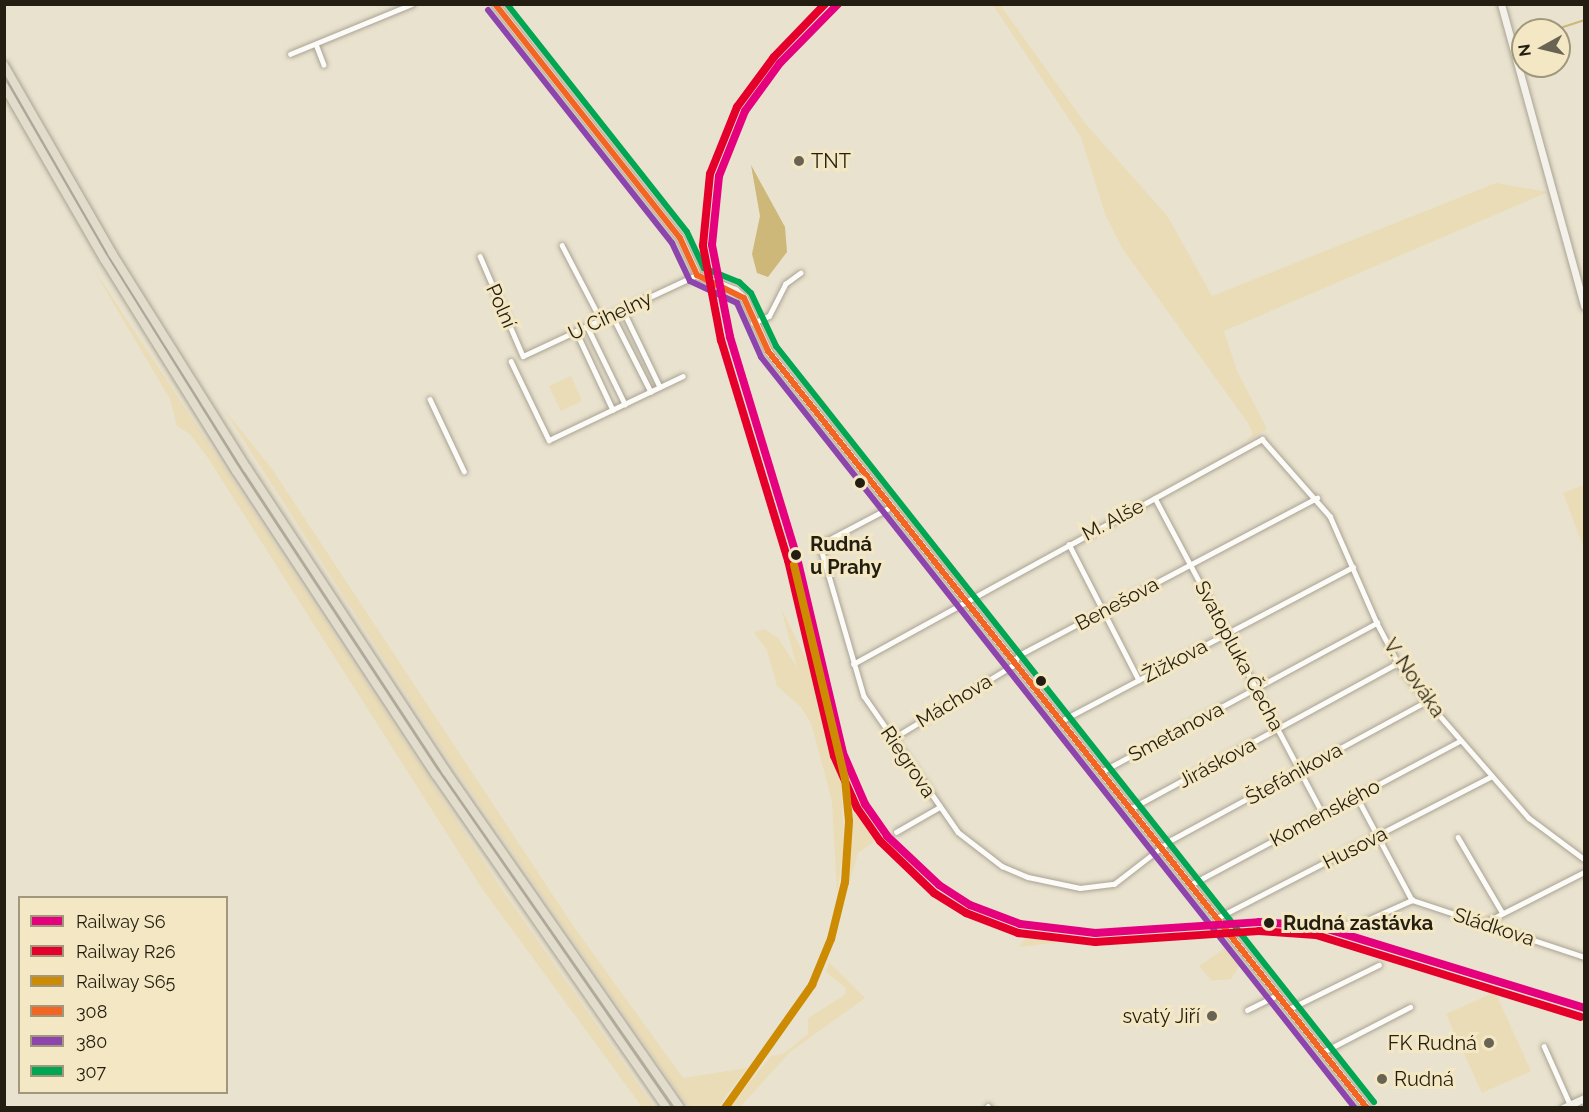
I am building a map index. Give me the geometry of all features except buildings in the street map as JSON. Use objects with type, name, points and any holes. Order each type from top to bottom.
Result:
[{"type":"highway","points":[[4,64],[112,254],[259,487],[453,780],[680,1107]]},
{"type":"highway","points":[[4,86],[99,249],[242,480],[436,775],[667,1107]]},
{"type":"main road","points":[[495,4],[680,238],[697,275],[735,290],[768,351],[1366,1107]]},
{"type":"main road","points":[[1501,4],[1584,306]]},
{"type":"main road","points":[[1566,1106],[1584,1098]]},
{"type":"street","points":[[290,54],[412,4]]},
{"type":"street","points":[[316,44],[324,65]]},
{"type":"street","points":[[562,245],[601,320]]},
{"type":"street","name":"Polní","points":[[480,256],[523,356]]},
{"type":"street","points":[[753,323],[769,316],[785,284],[800,273]]},
{"type":"street","name":"U Cihelny","points":[[523,356],[697,275]]},
{"type":"street","points":[[623,310],[660,387]]},
{"type":"street","points":[[612,315],[651,392]]},
{"type":"street","points":[[587,326],[625,404]]},
{"type":"street","points":[[576,332],[613,410]]},
{"type":"street","points":[[511,362],[549,440],[683,376]]},
{"type":"street","points":[[430,399],[464,471]]},
{"type":"street","name":"V. Nováka","points":[[1262,439],[1317,498],[1353,567],[1377,623],[1398,663],[1427,701],[1529,818],[1584,859]]},
{"type":"street","name":"M. Alše","points":[[853,663],[964,600],[1262,439]]},
{"type":"street","name":"Svatopluka Čecha","points":[[1155,498],[1323,814]]},
{"type":"street","name":"Benešova","points":[[1014,662],[1019,655],[1317,498]]},
{"type":"street","name":"Riegrova","points":[[892,507],[820,545],[864,696],[938,808],[987,856],[1054,885],[1080,888],[1114,885],[1162,848]]},
{"type":"street","points":[[1069,544],[1138,680]]},
{"type":"street","name":"Žižkova","points":[[1061,721],[1353,567]]},
{"type":"street","name":"Smetanova","points":[[1101,772],[1377,623]]},
{"type":"street","name":"Máchova","points":[[892,739],[1014,662]]},
{"type":"street","name":"Jiráskova","points":[[1130,809],[1398,663]]},
{"type":"street","name":"Štefánikova","points":[[1162,848],[1427,701]]},
{"type":"street","name":"Komenského","points":[[1190,885],[1460,741]]},
{"type":"street","name":"Husova","points":[[1217,918],[1378,837],[1492,776]]},
{"type":"street","points":[[1346,924],[1354,926],[1412,900],[1357,797]]},
{"type":"street","points":[[896,832],[938,808]]},
{"type":"street","points":[[1458,837],[1502,912]]},
{"type":"street","points":[[1484,923],[1584,872]]},
{"type":"street","name":"Sládkova","points":[[1412,900],[1584,957]]},
{"type":"street","points":[[1289,1009],[1379,965]]},
{"type":"street","points":[[1247,1010],[1278,995]]},
{"type":"street","points":[[1323,1052],[1410,1007]]},
{"type":"street","points":[[1544,1046],[1566,1106]]},
{"type":"shaded area","points":[[993,5],[1000,5],[1085,123],[1168,217],[1212,296],[1496,183],[1548,192],[1224,331],[1237,371],[1267,429],[1247,441],[1253,434],[1248,423],[1122,248],[1105,214],[1081,137]]},
{"type":"shaded area","points":[[751,165],[785,227],[787,252],[768,277],[757,273],[752,254],[760,216]]},
{"type":"shaded area","points":[[89,262],[503,891],[654,1107],[642,1107],[481,887],[208,458],[190,434],[177,426],[170,399]]},
{"type":"shaded area","points":[[770,332],[780,350],[826,403],[864,458],[974,591],[967,595],[832,424],[825,404],[807,390],[776,350]]},
{"type":"shaded area","points":[[571,376],[582,401],[561,411],[549,386]]},
{"type":"shaded area","points":[[223,408],[272,469],[574,927],[683,1078],[747,1068],[718,1107],[689,1107],[662,1069],[439,745]]},
{"type":"shaded area","points":[[1584,485],[1584,549],[1563,493]]},
{"type":"shaded area","points":[[781,608],[808,662],[841,779],[844,843],[837,894],[832,801],[811,723],[801,707],[777,686],[767,650],[754,633],[764,629],[778,638],[797,667]]},
{"type":"shaded area","points":[[851,788],[882,836],[858,853],[849,883]]},
{"type":"shaded area","points":[[1021,932],[1091,938],[1019,947],[1025,939]]},
{"type":"shaded area","points":[[1227,947],[1240,965],[1231,979],[1212,981],[1199,966]]},
{"type":"shaded area","points":[[829,962],[865,998],[790,1052],[740,1107],[730,1107],[771,1056],[783,1054],[808,1034],[808,1018],[845,995],[846,988],[826,972]]},
{"type":"shaded area","name":"FK Rudná","points":[[1495,992],[1531,1071],[1482,1093],[1446,1014]]},
{"type":"waterway","points":[[1571,24],[1584,20]]},
{"type":"railway","points":[[730,337],[794,565]]},
{"type":"rail line","name":"R26","points":[[825,4],[774,57],[737,107],[710,174],[703,246],[721,340],[788,560],[834,756],[857,808],[880,841],[934,893],[966,913],[1018,933],[1095,942],[1259,931],[1316,935],[1581,1017]]},
{"type":"rail line","name":"S6","points":[[838,4],[780,63],[745,111],[719,176],[712,245],[730,337],[797,558],[843,753],[865,804],[887,836],[939,885],[970,905],[1020,924],[1095,933],[1259,922],[1318,926],[1584,1008]]},
{"type":"rail line","name":"S65","points":[[725,1108],[812,985],[831,939],[845,882],[849,821],[845,779],[794,565]]},
{"type":"transit line","name":"308","points":[[495,4],[680,238],[697,275],[744,298],[768,351],[1367,1108]]},
{"type":"transit line","name":"307","points":[[507,4],[687,232],[704,268],[739,282],[751,293],[776,346],[1374,1102]]},
{"type":"transit line","name":"380","points":[[488,10],[672,243],[690,281],[737,303],[761,357],[1355,1108]]},
{"type":"place","name":"TNT","points":[[799,161]]},
{"type":"place","name":"Rudná u Prahy","points":[[796,555]]},
{"type":"place","name":"Rudná zastávka","points":[[1269,923]]},
{"type":"place","name":"svatý Jiří","points":[[1212,1016]]},
{"type":"place","name":"FK Rudná","points":[[1489,1043]]},
{"type":"place","name":"Rudná","points":[[1382,1079]]}]
